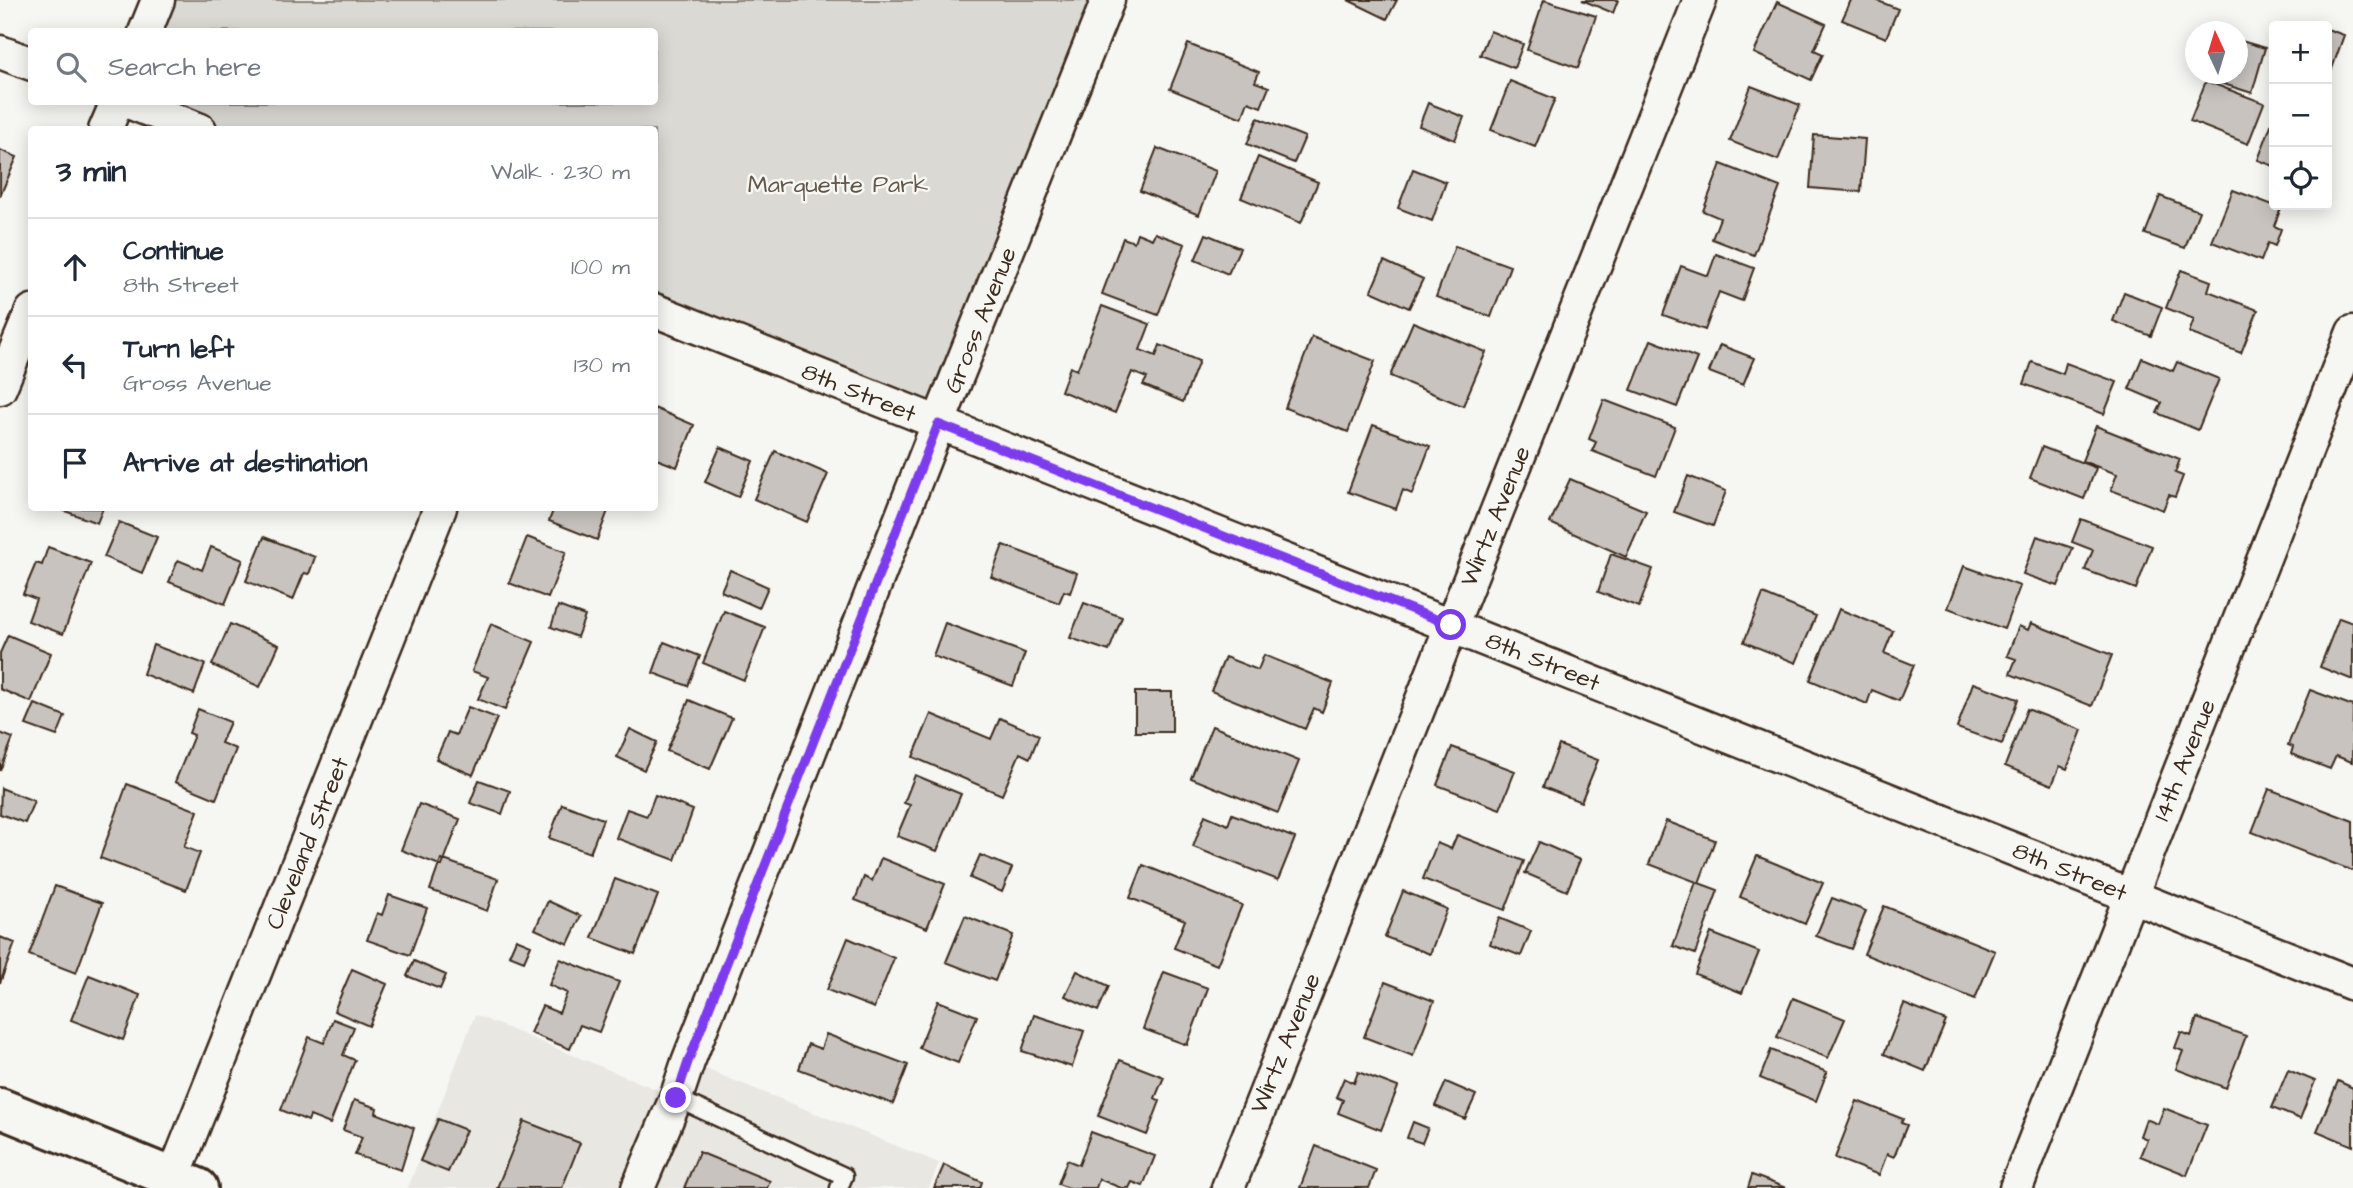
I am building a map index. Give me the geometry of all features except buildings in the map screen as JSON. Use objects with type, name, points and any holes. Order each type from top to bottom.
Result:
[{"type":"street","points":[[147,28],[158,0]]},
{"type":"street","name":"Gross Avenue","points":[[638,1188],[676,1098],[938,424],[1108,0]]},
{"type":"street","name":"Wirtz Avenue","points":[[1228,1188],[1700,0]]},
{"type":"street","points":[[0,51],[28,62]]},
{"type":"street","points":[[108,126],[116,105]]},
{"type":"street","points":[[137,105],[190,126]]},
{"type":"street","name":"8th Street","points":[[658,312],[2353,984]]},
{"type":"street","points":[[0,388],[28,321]]},
{"type":"street","name":"14th Avenue","points":[[2016,1188],[2353,332]]},
{"type":"street","name":"Cleveland Street","points":[[186,1183],[439,511]]},
{"type":"street","points":[[0,1108],[186,1183]]},
{"type":"lane","points":[[676,1098],[841,1182]]},
{"type":"shaded area","points":[[475,1015],[675,1097],[688,1062],[939,1163],[929,1188],[408,1188]]},
{"type":"green space","name":"Marquette Park","points":[[158,0],[1108,0],[938,424],[658,311],[658,126],[192,126],[137,105],[658,105],[658,28],[146,28]]},
{"type":"route","points":[[676,1098],[938,424],[1451,625]]}]
